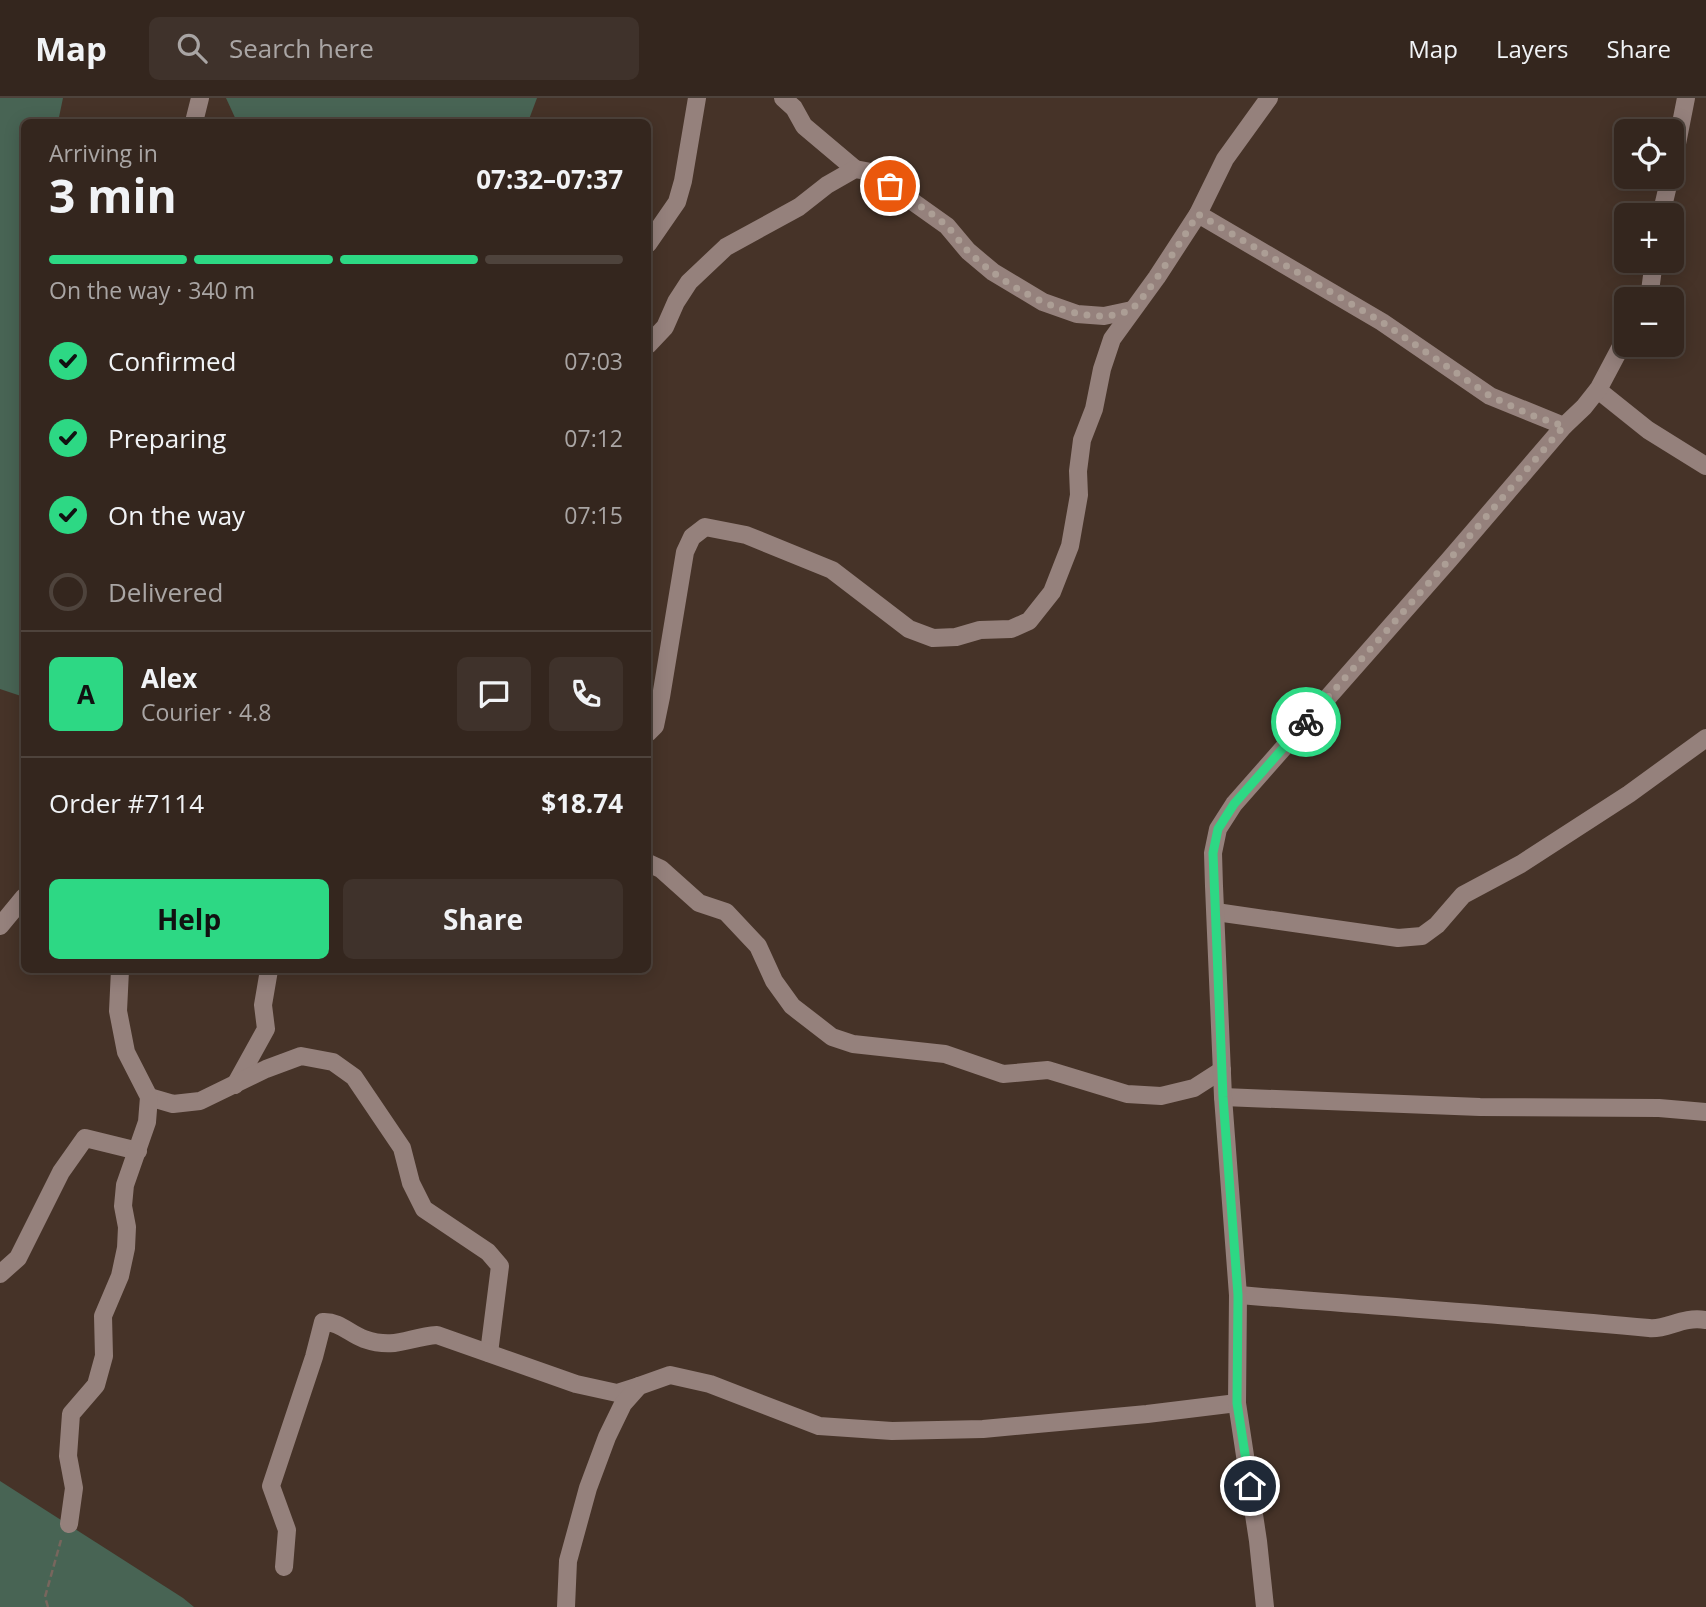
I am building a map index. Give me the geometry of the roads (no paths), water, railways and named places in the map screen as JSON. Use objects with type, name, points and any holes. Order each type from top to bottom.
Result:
[{"type":"street","points":[[195,119],[200,98]]},
{"type":"street","points":[[651,240],[677,202],[697,98]]},
{"type":"street","points":[[783,98],[794,108],[804,126],[856,169],[871,172],[947,226],[968,251],[993,272],[1043,302],[1077,314],[1104,316],[1132,310]]},
{"type":"street","points":[[651,730],[657,717],[685,552],[692,537],[705,527],[746,536],[832,570],[909,629],[933,638],[956,637],[980,630],[1011,629],[1030,621],[1052,592],[1070,546],[1079,495],[1078,471],[1082,440],[1094,409],[1102,369],[1112,339],[1157,277],[1198,214],[1225,159],[1269,98]]},
{"type":"street","points":[[1682,119],[1686,98]]},
{"type":"street","points":[[651,342],[665,327],[689,282],[726,247],[799,206],[827,185],[856,169]]},
{"type":"street","points":[[1198,214],[1382,322],[1490,396],[1531,415],[1564,426]]},
{"type":"street","points":[[1265,1607],[1237,1403],[1238,1295],[1223,1097],[1213,853],[1218,829],[1234,804],[1564,426],[1584,407],[1598,390],[1615,357]]},
{"type":"street","points":[[1598,390],[1648,430],[1706,466]]},
{"type":"street","points":[[1216,912],[1398,938],[1422,936],[1437,925],[1463,895],[1521,864],[1629,794],[1706,738]]},
{"type":"street","points":[[651,864],[661,869],[699,903],[726,912],[758,946],[774,981],[792,1006],[832,1037],[853,1044],[945,1054],[1003,1074],[1048,1070],[1128,1094],[1161,1096],[1194,1088],[1222,1070]]},
{"type":"street","points":[[0,926],[21,901]]},
{"type":"street","points":[[69,1524],[74,1488],[68,1456],[71,1414],[96,1385],[104,1356],[103,1315],[121,1276],[127,1227],[123,1206],[125,1185],[147,1122],[149,1097],[126,1052],[118,1011],[120,973]]},
{"type":"street","points":[[235,1085],[266,1029],[263,1005],[268,973]]},
{"type":"street","points":[[149,1097],[173,1104],[200,1101],[266,1069],[301,1056],[333,1062],[354,1077],[402,1148],[411,1183],[424,1209],[488,1252],[500,1266],[489,1353]]},
{"type":"street","points":[[1223,1097],[1480,1107],[1659,1108],[1706,1112]]},
{"type":"street","points":[[3,1267],[18,1258],[61,1172],[85,1138],[138,1151]]},
{"type":"street","points":[[1238,1295],[1653,1328],[1692,1318],[1706,1320]]},
{"type":"street","points":[[284,1567],[287,1530],[271,1486],[323,1322],[331,1321],[364,1339],[394,1345],[416,1336],[437,1335],[590,1387],[617,1393],[670,1375],[710,1384],[819,1426],[892,1431],[983,1429],[1147,1415],[1237,1403]]},
{"type":"street","points":[[566,1607],[568,1561],[589,1488],[607,1437],[624,1405],[639,1386]]}]
